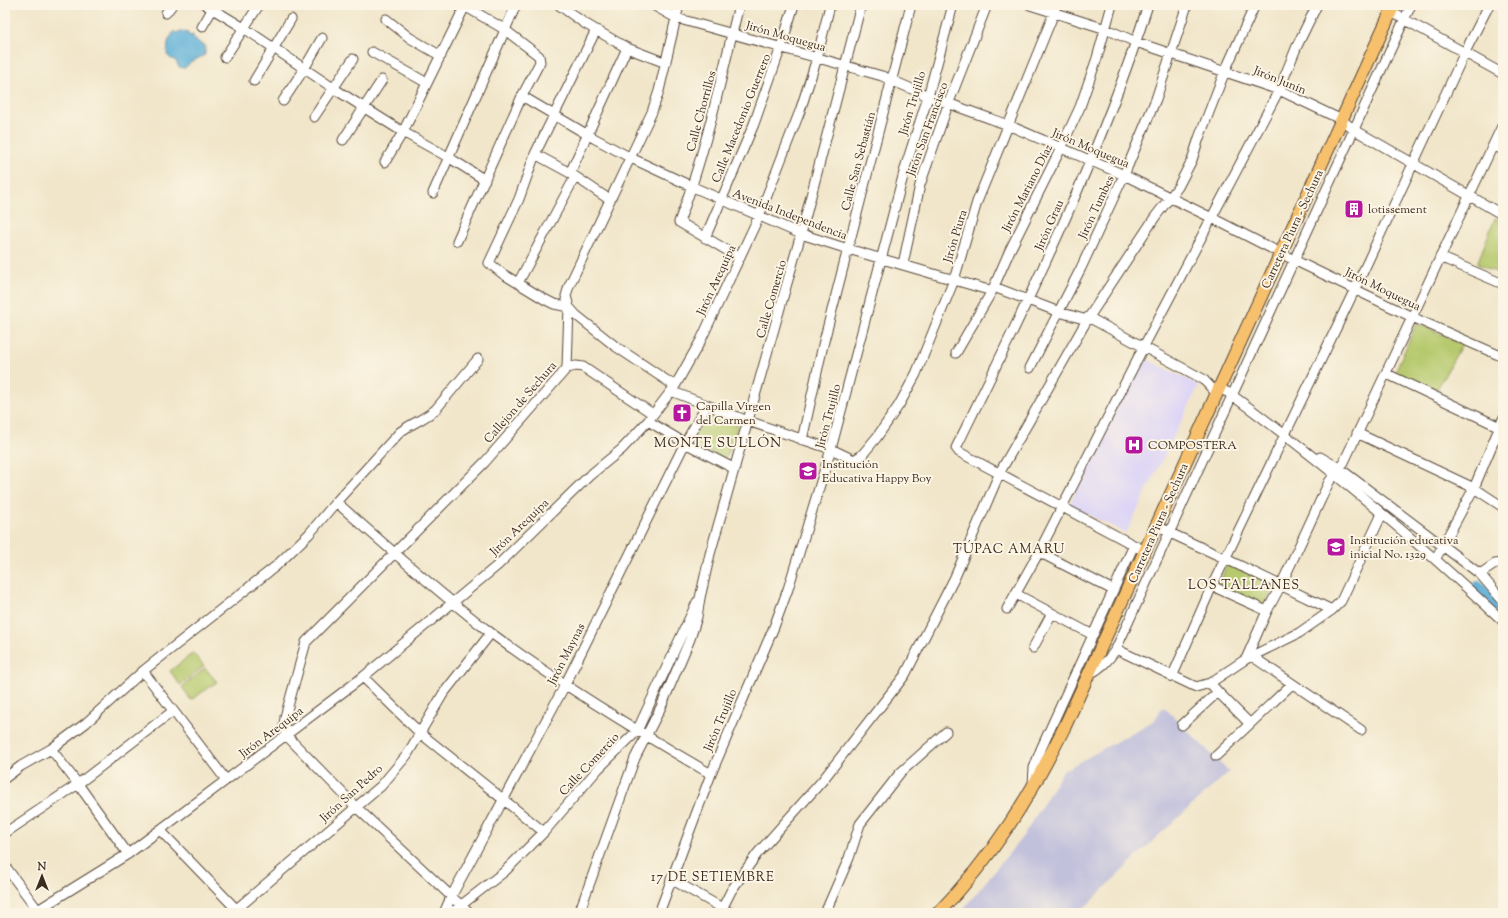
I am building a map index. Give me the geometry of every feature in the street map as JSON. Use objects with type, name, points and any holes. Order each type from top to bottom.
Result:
[{"type":"main road","name":"Carretera Piura - Sechura","points":[[938,913],[986,858],[1032,789],[1062,733],[1393,8]]},
{"type":"street","points":[[166,13],[172,5]]},
{"type":"street","points":[[225,57],[259,5]]},
{"type":"street","points":[[433,193],[504,29],[516,5]]},
{"type":"street","points":[[559,5],[596,30],[627,48],[666,63]]},
{"type":"street","name":"Jirón Moquegua","points":[[653,5],[676,18],[845,65],[892,81],[928,96],[949,102],[1008,125],[1171,197],[1281,254],[1412,317],[1503,357]]},
{"type":"street","name":"Callejon de Sechura","points":[[286,735],[284,726],[286,713],[306,642],[485,462],[567,368],[569,307],[566,296],[568,286],[652,112],[666,63],[679,5]]},
{"type":"street","name":"Calle Chorrillos","points":[[705,238],[679,222],[693,187],[708,134],[739,5]]},
{"type":"street","name":"Calle Macedonio Guerrero","points":[[705,238],[754,124],[794,5]]},
{"type":"street","name":"Jirón Arequipa","points":[[37,912],[128,854],[161,831],[363,677],[498,565],[589,476],[622,449],[650,418],[673,389],[701,340],[759,216],[800,111],[817,58],[830,5]]},
{"type":"street","name":"Calle Comercio","points":[[579,913],[635,758],[647,737],[690,639],[697,617],[710,554],[801,234],[861,5]]},
{"type":"street","name":"Calle San Sebastián","points":[[802,440],[823,345],[911,5]]},
{"type":"street","name":"Jirón Trujillo","points":[[659,913],[710,774],[788,589],[831,450],[906,166],[927,100],[953,5]]},
{"type":"street","name":"Jirón San Francisco","points":[[903,264],[920,185],[949,102],[987,5]]},
{"type":"street","name":"Jirón Junín","points":[[1030,5],[1055,9],[1136,42],[1170,52],[1279,90],[1342,120],[1353,129],[1503,215]]},
{"type":"street","name":"Jirón Mariano Díaz","points":[[956,353],[993,289],[1010,250],[1080,107],[1106,29],[1112,5]]},
{"type":"street","name":"Jirón Grau","points":[[1000,472],[959,452],[956,448],[1028,300],[1091,161],[1136,42],[1148,5]]},
{"type":"street","name":"Jirón Tumbes","points":[[1030,368],[1059,312],[1124,175],[1156,99],[1170,52],[1187,5]]},
{"type":"street","points":[[721,910],[731,892],[757,854],[822,781],[905,675],[955,577],[1000,472],[1087,318],[1155,217],[1178,187],[1192,160],[1225,71],[1255,5]]},
{"type":"street","points":[[1007,609],[1039,552],[1144,346],[1279,90],[1316,5]]},
{"type":"street","points":[[1088,675],[1102,667],[1116,649],[1411,5]]},
{"type":"street","points":[[1172,677],[1212,586],[1288,437],[1465,52],[1489,5]]},
{"type":"street","points":[[202,27],[212,6],[364,108],[485,180]]},
{"type":"street","points":[[385,162],[403,132],[464,6],[504,29],[539,56],[540,62],[522,96],[457,241]]},
{"type":"street","points":[[1393,8],[1405,19],[1503,74]]},
{"type":"street","name":"Jirón Piura","points":[[831,450],[854,460],[862,455],[899,405],[916,374],[954,280],[978,202],[1055,9]]},
{"type":"street","points":[[254,81],[291,19]]},
{"type":"street","points":[[386,19],[410,38],[441,56]]},
{"type":"street","points":[[596,30],[535,154],[519,199],[489,263],[518,283],[554,304],[569,307],[576,315],[673,389],[707,405],[748,421],[831,450]]},
{"type":"street","points":[[283,101],[322,38]]},
{"type":"street","points":[[518,283],[573,175],[588,135],[627,48]]},
{"type":"street","points":[[372,52],[427,83]]},
{"type":"street","points":[[314,117],[353,59]]},
{"type":"street","points":[[343,140],[382,80]]},
{"type":"street","name":"Avenida Independencia","points":[[522,96],[588,135],[631,158],[801,234],[954,280],[993,289],[1059,312],[1087,318],[1144,346],[1220,387]]},
{"type":"street","points":[[1250,658],[1266,611],[1281,585],[1329,482],[1344,462],[1387,374],[1468,195],[1503,124]]},
{"type":"street","points":[[1493,144],[1503,150]]},
{"type":"street","points":[[535,154],[573,175],[610,200]]},
{"type":"street","points":[[705,238],[740,258]]},
{"type":"street","points":[[1440,257],[1503,284]]},
{"type":"street","points":[[5,778],[21,766],[51,749],[86,723],[143,671],[276,566],[309,534],[400,432],[408,426],[429,416],[436,409],[478,358]]},
{"type":"street","points":[[567,368],[576,366],[583,367],[685,443],[735,469]]},
{"type":"street","points":[[1387,374],[1501,423],[1474,488],[1439,552]]},
{"type":"street","name":"Avenida Independencia","points":[[1204,379],[1220,387]]},
{"type":"street","points":[[1220,387],[1336,471],[1439,552],[1503,621]]},
{"type":"street","name":"Jirón Maynas","points":[[444,913],[451,897],[564,685],[685,443],[707,405]]},
{"type":"street","points":[[1357,433],[1501,502]]},
{"type":"street","points":[[1336,471],[1382,514],[1439,552],[1480,574],[1503,601]]},
{"type":"street","points":[[1000,472],[1145,551]]},
{"type":"street","points":[[336,502],[491,633],[564,685],[637,731],[710,774]]},
{"type":"street","points":[[1116,649],[1172,677],[1196,687],[1210,683],[1250,658],[1299,633],[1332,610],[1341,601],[1382,514]]},
{"type":"street","points":[[1157,525],[1169,533],[1332,610]]},
{"type":"street","points":[[1032,789],[1034,768],[1041,749],[1134,545]]},
{"type":"street","points":[[1039,552],[1113,590]]},
{"type":"street","points":[[1480,574],[1495,564],[1503,563]]},
{"type":"street","points":[[1212,586],[1266,611]]},
{"type":"street","points":[[1016,594],[1093,635]]},
{"type":"street","name":"Calle Comercio","points":[[451,913],[504,872],[544,832],[598,769],[637,731],[691,613],[700,598]]},
{"type":"street","points":[[1033,648],[1052,613]]},
{"type":"street","name":"Jirón San Pedro","points":[[237,912],[356,806],[381,786],[407,755],[443,694],[491,633]]},
{"type":"street","points":[[1250,658],[1361,730]]},
{"type":"street","points":[[143,671],[226,780]]},
{"type":"street","points":[[363,677],[420,733],[544,832]]},
{"type":"street","points":[[1210,683],[1250,724]]},
{"type":"street","points":[[1216,756],[1292,684]]},
{"type":"street","points":[[1182,725],[1218,692]]},
{"type":"street","points":[[5,833],[78,784],[173,711]]},
{"type":"street","points":[[825,913],[849,858],[860,824],[900,773],[946,732]]},
{"type":"street","points":[[286,735],[356,806],[469,913]]},
{"type":"street","points":[[51,749],[128,854]]},
{"type":"street","points":[[161,831],[237,912]]},
{"type":"street","points":[[5,866],[37,912]]},
{"type":"street","points":[[671,879],[721,910],[731,913]]},
{"type":"shaded area","name":"COMPOSTERA","points":[[1142,357],[1199,385],[1126,533],[1069,505]]},
{"type":"shaded area","points":[[1164,707],[1229,772],[1160,834],[1079,913],[960,913],[1024,835],[1063,771],[1155,720],[1160,710]]},
{"type":"green space","points":[[1495,218],[1503,222],[1503,275],[1477,264]]},
{"type":"green space","points":[[1417,323],[1462,344],[1435,393],[1394,374]]},
{"type":"green space","points":[[711,411],[738,425],[727,456],[723,460],[692,442],[708,413]]},
{"type":"green space","points":[[1228,562],[1274,584],[1264,607],[1218,586]]},
{"type":"green space","points":[[193,653],[204,666],[180,685],[170,671]]},
{"type":"green space","points":[[205,668],[217,682],[191,700],[182,687]]},
{"type":"water","points":[[174,31],[176,33],[183,31],[188,33],[189,36],[193,35],[194,41],[196,40],[202,45],[205,45],[205,55],[191,62],[185,68],[179,67],[176,61],[167,55],[168,42]]},
{"type":"waterway","points":[[1478,587],[1503,612]]},
{"type":"place","name":"lotissement","points":[[1354,209]]},
{"type":"place","name":"Capilla Virgen del Carmen","points":[[682,413]]},
{"type":"place","name":"COMPOSTERA","points":[[1134,445]]},
{"type":"place","name":"Institución Educativa Happy Boy","points":[[808,471]]},
{"type":"place","name":"Institución educativa inicial No. 1329","points":[[1336,547]]},
{"type":"district","name":"MONTE SULLÓN","points":[[718,442]]},
{"type":"district","name":"TÚPAC AMARU","points":[[1009,548]]},
{"type":"district","name":"LOS TALLANES","points":[[1244,584]]},
{"type":"district","name":"17 DE SETIEMBRE","points":[[713,876]]}]
